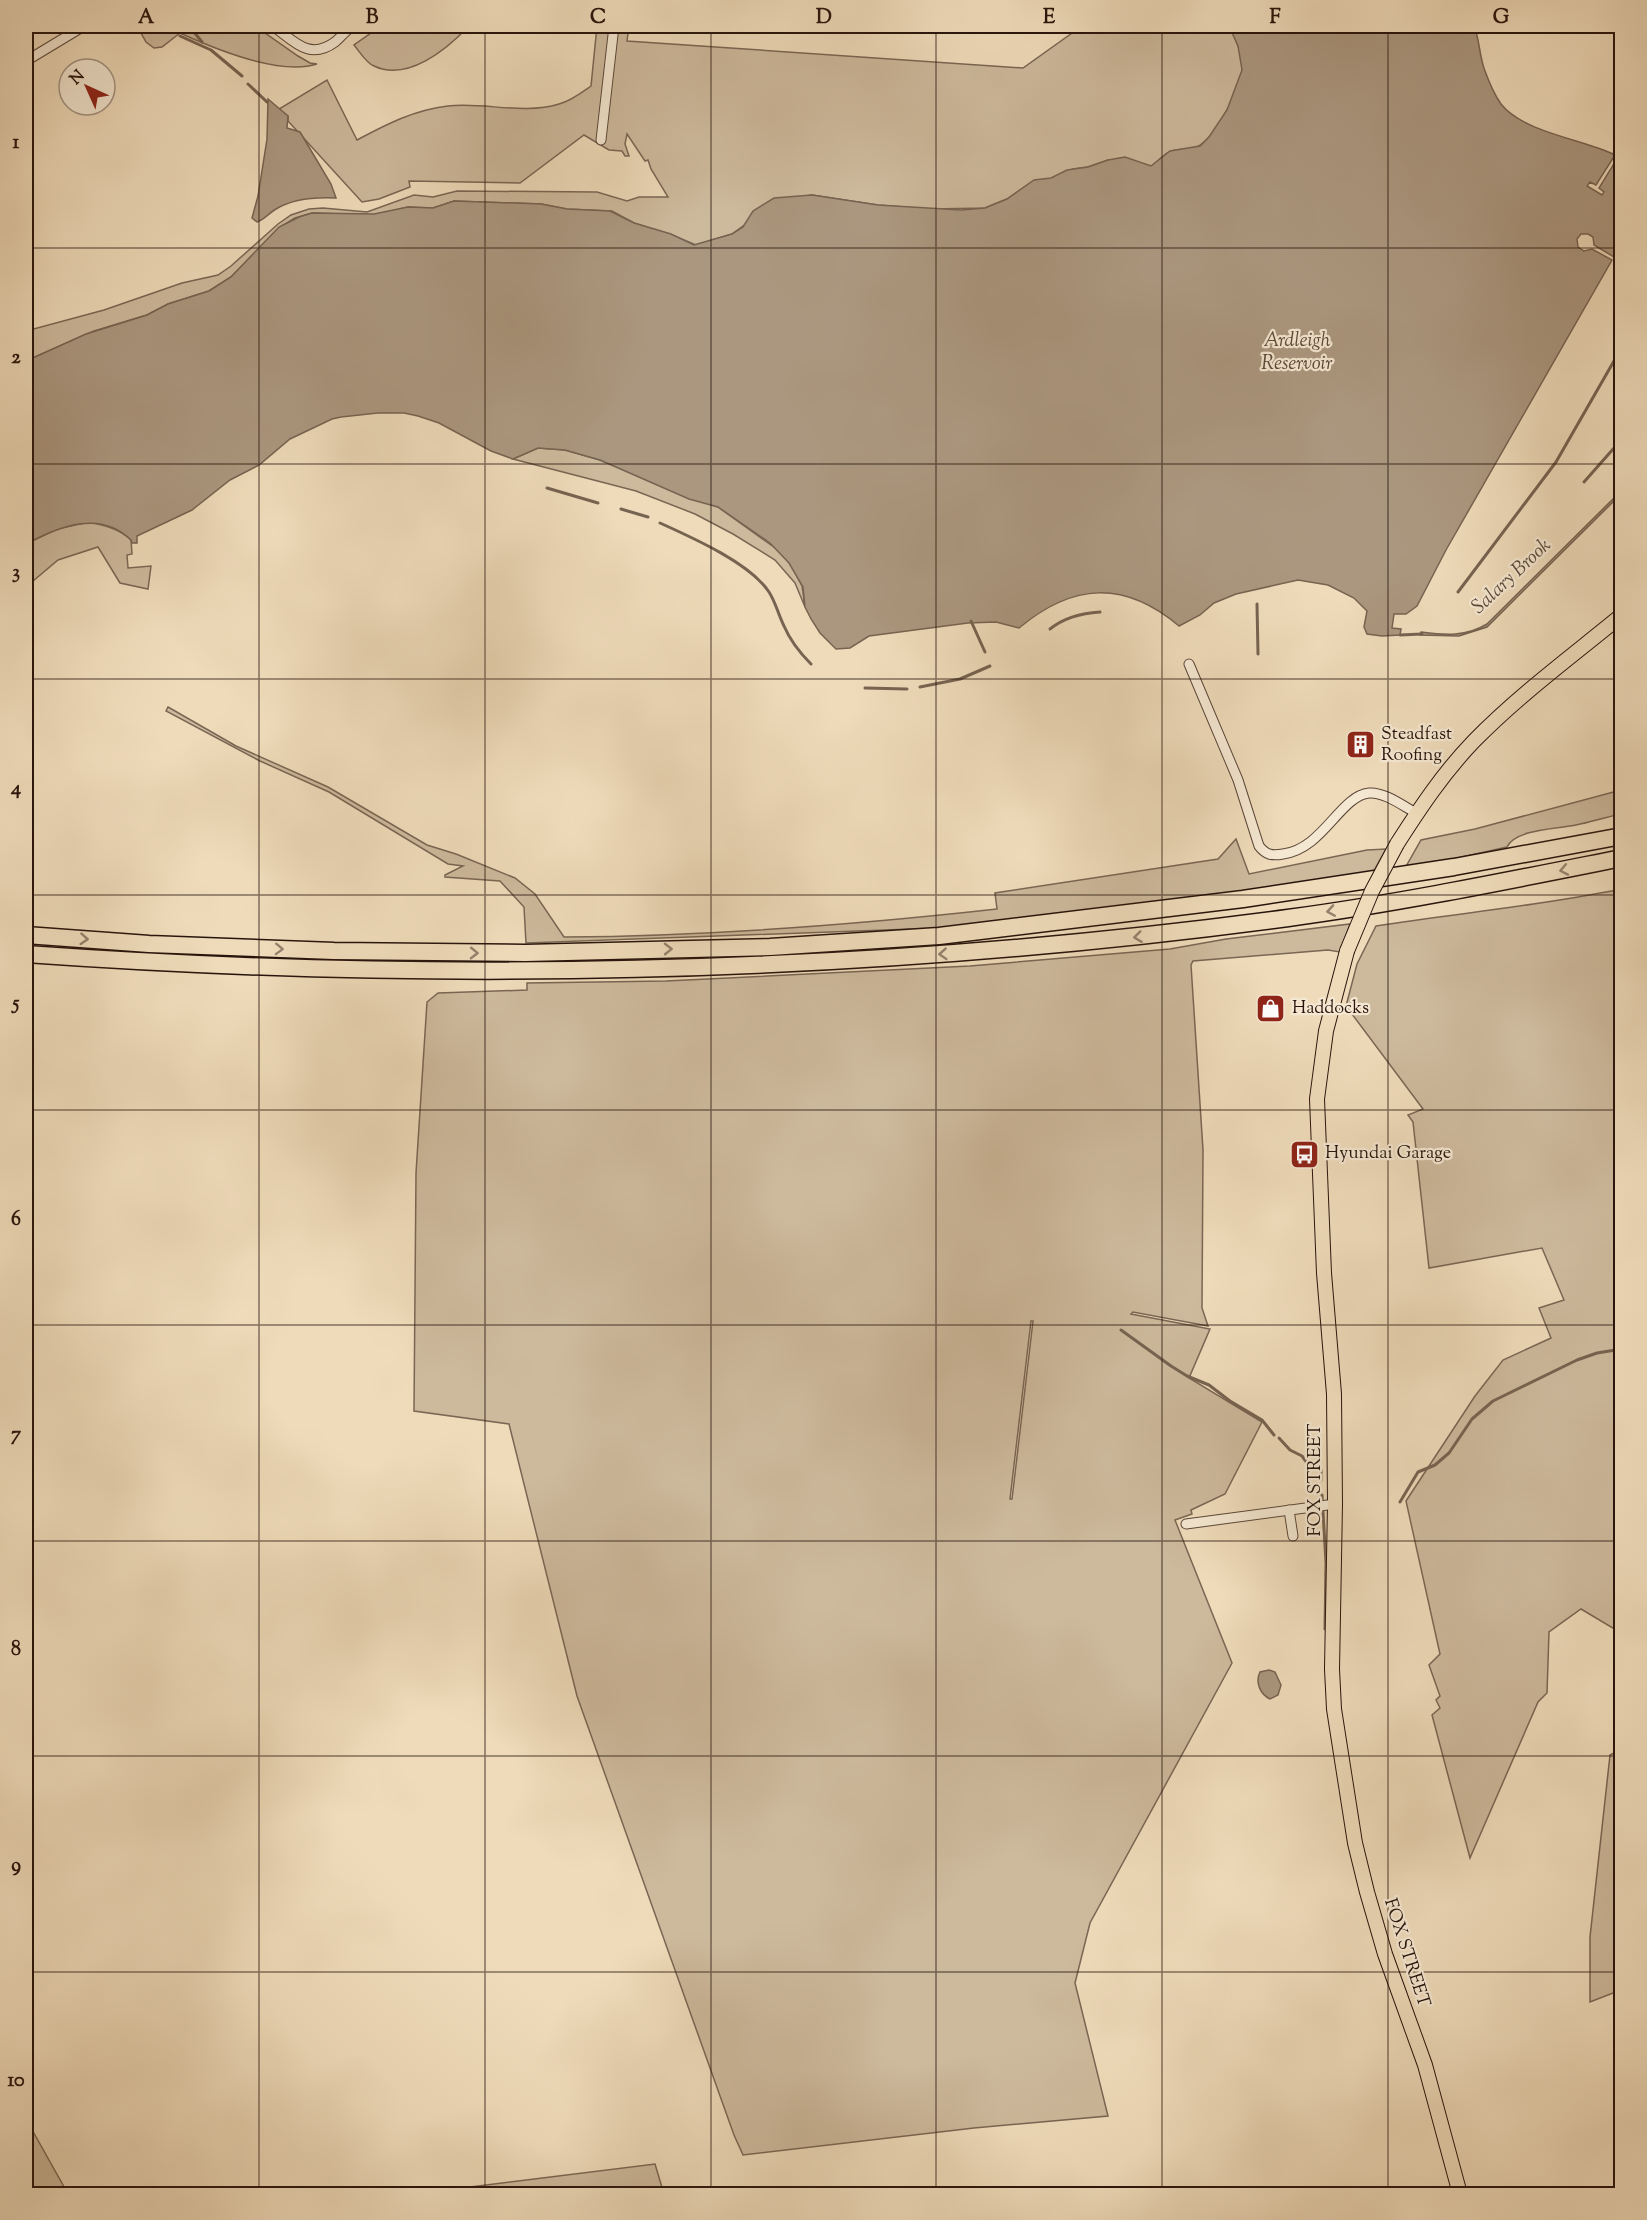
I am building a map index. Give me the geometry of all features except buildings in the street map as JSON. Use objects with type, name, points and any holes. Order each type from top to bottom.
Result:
[{"type":"highway","points":[[26,935],[149,944],[334,951],[525,953],[770,947],[939,936],[1243,899],[1454,867],[1622,836]]},
{"type":"highway","points":[[26,954],[332,970],[518,972],[791,964],[1096,942],[1292,918],[1464,890],[1622,858]]},
{"type":"main road","name":"FOX STREET","points":[[1460,2194],[1425,2065],[1373,1915],[1355,1843],[1334,1709],[1326,1505],[1334,1394],[1324,1273],[1317,1099],[1326,1031],[1347,951],[1372,891],[1416,813],[1459,758],[1493,723],[1622,615]]},
{"type":"street","points":[[26,61],[84,26]]},
{"type":"street","points":[[273,26],[304,49],[312,51],[328,47],[353,26]]},
{"type":"street","points":[[601,140],[614,26]]},
{"type":"street","points":[[1189,664],[1238,780],[1259,846],[1264,852],[1270,855],[1282,854],[1295,852],[1308,846],[1357,797],[1370,793],[1383,795],[1416,813]]},
{"type":"street","points":[[1186,1524],[1326,1505]]},
{"type":"street","points":[[1289,1510],[1293,1536]]},
{"type":"shaded area","points":[[145,26],[255,26],[298,56],[317,64],[302,67],[266,64],[229,53],[180,33],[162,47],[154,48],[146,42],[141,33]]},
{"type":"shaded area","points":[[381,26],[469,26],[450,44],[426,61],[400,70],[387,70],[371,65],[354,45]]},
{"type":"shaded area","points":[[597,26],[629,26],[627,41],[1023,68],[1082,26],[1229,26],[1238,47],[1242,70],[1227,109],[1215,129],[1200,146],[1169,152],[1150,167],[1108,160],[1073,169],[1046,181],[1035,180],[1007,199],[985,208],[930,209],[878,205],[812,195],[797,197],[732,234],[696,245],[634,223],[612,211],[567,209],[541,204],[454,201],[433,208],[408,207],[374,215],[312,213],[295,218],[280,227],[231,277],[209,291],[168,304],[147,315],[94,331],[26,361],[26,331],[104,310],[182,283],[218,275],[278,224],[291,215],[309,209],[367,212],[414,195],[433,197],[457,191],[597,192],[627,201],[639,197],[668,197],[648,160],[645,161],[627,134],[625,144],[629,156],[625,156],[622,151],[609,150],[584,135],[520,183],[409,181],[410,187],[379,199],[362,202],[288,121],[288,116],[279,109],[327,80],[357,140],[401,118],[436,108],[462,105],[532,108],[559,104],[572,99],[591,86]]},
{"type":"shaded area","points":[[538,448],[565,450],[600,460],[718,507],[778,550],[791,565],[802,586],[805,607],[795,583],[775,560],[695,514],[636,491],[513,459]]},
{"type":"shaded area","points":[[89,522],[117,530],[131,540],[132,554],[127,555],[128,568],[151,566],[148,589],[120,583],[98,547],[58,560],[26,587],[26,544],[57,529]]},
{"type":"shaded area","points":[[168,707],[236,746],[328,787],[427,845],[515,878],[535,894],[564,937],[781,929],[997,909],[995,893],[1218,859],[1236,839],[1249,874],[1367,850],[1386,849],[1367,883],[967,927],[526,943],[524,907],[500,881],[445,877],[463,866],[448,864],[329,792],[260,761],[166,711]]},
{"type":"shaded area","points":[[1621,790],[1621,814],[1528,833],[1512,841],[1507,847],[1404,870],[1421,840],[1475,829]]},
{"type":"shaded area","points":[[1621,889],[1621,1633],[1581,1609],[1549,1632],[1547,1693],[1538,1702],[1470,1858],[1432,1715],[1440,1708],[1436,1700],[1440,1696],[1429,1665],[1440,1654],[1406,1501],[1475,1396],[1503,1360],[1551,1338],[1539,1308],[1564,1300],[1542,1248],[1429,1268],[1413,1122],[1408,1115],[1423,1109],[1346,1006],[1357,964],[1376,926],[1530,905]]},
{"type":"shaded area","points":[[1350,924],[1340,952],[1328,950],[1193,961],[1191,965],[1203,1150],[1202,1308],[1208,1326],[1133,1312],[1131,1314],[1210,1329],[1189,1378],[1262,1422],[1225,1494],[1191,1510],[1192,1514],[1175,1520],[1232,1663],[1090,1923],[1075,1983],[1108,2116],[974,2128],[743,2155],[577,1696],[509,1424],[414,1411],[416,1173],[427,1002],[438,993],[527,990],[527,983],[666,981],[970,966],[1170,949],[1226,939]],"holes":[[[1031,1321],[1033,1321],[1012,1499],[1010,1499]]]},
{"type":"shaded area","points":[[1621,1749],[1621,1990],[1590,2002],[1590,1937],[1610,1755]]},
{"type":"shaded area","points":[[26,2119],[68,2194],[26,2194]]},
{"type":"shaded area","points":[[655,2164],[664,2194],[414,2194]]},
{"type":"water","name":"Ardleigh Reservoir","points":[[1229,26],[1474,26],[1490,84],[1501,104],[1511,114],[1539,129],[1615,155],[1596,185],[1590,182],[1587,186],[1602,195],[1604,192],[1599,188],[1618,157],[1621,159],[1621,244],[1614,257],[1594,245],[1593,237],[1588,234],[1581,234],[1577,239],[1578,247],[1584,251],[1592,249],[1612,260],[1446,550],[1417,606],[1406,614],[1394,614],[1392,628],[1401,629],[1400,635],[1367,634],[1364,627],[1367,611],[1354,598],[1328,585],[1298,580],[1236,594],[1214,603],[1200,615],[1179,626],[1159,611],[1138,601],[1118,595],[1099,593],[1079,595],[1059,602],[1019,628],[996,622],[968,623],[869,636],[850,648],[836,649],[820,633],[811,619],[805,607],[803,587],[789,563],[770,543],[718,507],[689,499],[600,460],[565,450],[538,448],[513,459],[491,451],[439,423],[404,413],[378,413],[332,419],[290,439],[259,465],[230,480],[192,510],[137,536],[137,543],[132,543],[119,531],[106,525],[93,523],[65,527],[26,544],[26,361],[86,334],[147,315],[168,304],[209,291],[231,277],[279,227],[299,217],[312,213],[374,214],[408,207],[433,208],[454,201],[541,204],[567,209],[610,211],[634,223],[671,234],[694,245],[732,234],[743,227],[753,211],[774,198],[812,195],[878,205],[961,210],[985,208],[1007,199],[1034,180],[1051,178],[1067,170],[1125,157],[1151,166],[1170,151],[1200,146],[1209,137],[1227,110],[1242,70],[1238,46]]},
{"type":"water","points":[[268,99],[288,116],[287,128],[300,132],[331,184],[336,198],[313,198],[290,202],[257,222],[252,218],[267,139]]},
{"type":"water","points":[[1621,485],[1621,500],[1618,497],[1487,627],[1459,636],[1420,635],[1421,632],[1463,633],[1487,624],[1617,495],[1614,492]]},
{"type":"water","points":[[1269,1670],[1275,1672],[1281,1685],[1278,1695],[1270,1699],[1261,1691],[1258,1684],[1260,1672]]},
{"type":"waterway","points":[[189,26],[202,42]]},
{"type":"waterway","points":[[180,36],[211,50],[242,76]]},
{"type":"waterway","points":[[248,84],[267,102]]},
{"type":"waterway","points":[[1458,592],[1556,462],[1622,347]]},
{"type":"waterway","points":[[1584,482],[1622,439]]},
{"type":"waterway","points":[[547,488],[598,503]]},
{"type":"waterway","points":[[621,509],[648,517]]},
{"type":"waterway","points":[[660,523],[719,552],[760,581],[769,592],[789,636],[811,664]]},
{"type":"waterway","points":[[1257,604],[1258,654]]},
{"type":"waterway","points":[[1050,629],[1074,616],[1100,612]]},
{"type":"waterway","points":[[971,621],[985,652]]},
{"type":"waterway","name":"Salary Brook","points":[[1400,635],[1422,634]]},
{"type":"waterway","points":[[920,687],[960,679],[990,666]]},
{"type":"waterway","points":[[865,688],[907,689]]},
{"type":"waterway","points":[[1121,1330],[1171,1366],[1209,1385],[1262,1420],[1274,1435]]},
{"type":"waterway","points":[[1400,1502],[1418,1472],[1435,1465],[1449,1453],[1472,1419],[1493,1401],[1577,1360],[1597,1353],[1622,1349]]},
{"type":"waterway","points":[[1279,1438],[1290,1450],[1302,1456],[1310,1467],[1321,1470],[1321,1480]]},
{"type":"waterway","points":[[1322,1495],[1326,1563],[1325,1629]]},
{"type":"place","name":"Steadfast Roofing","points":[[1360,745]]},
{"type":"place","name":"Haddocks","points":[[1271,1009]]},
{"type":"place","name":"Hyundai Garage","points":[[1304,1154]]}]
